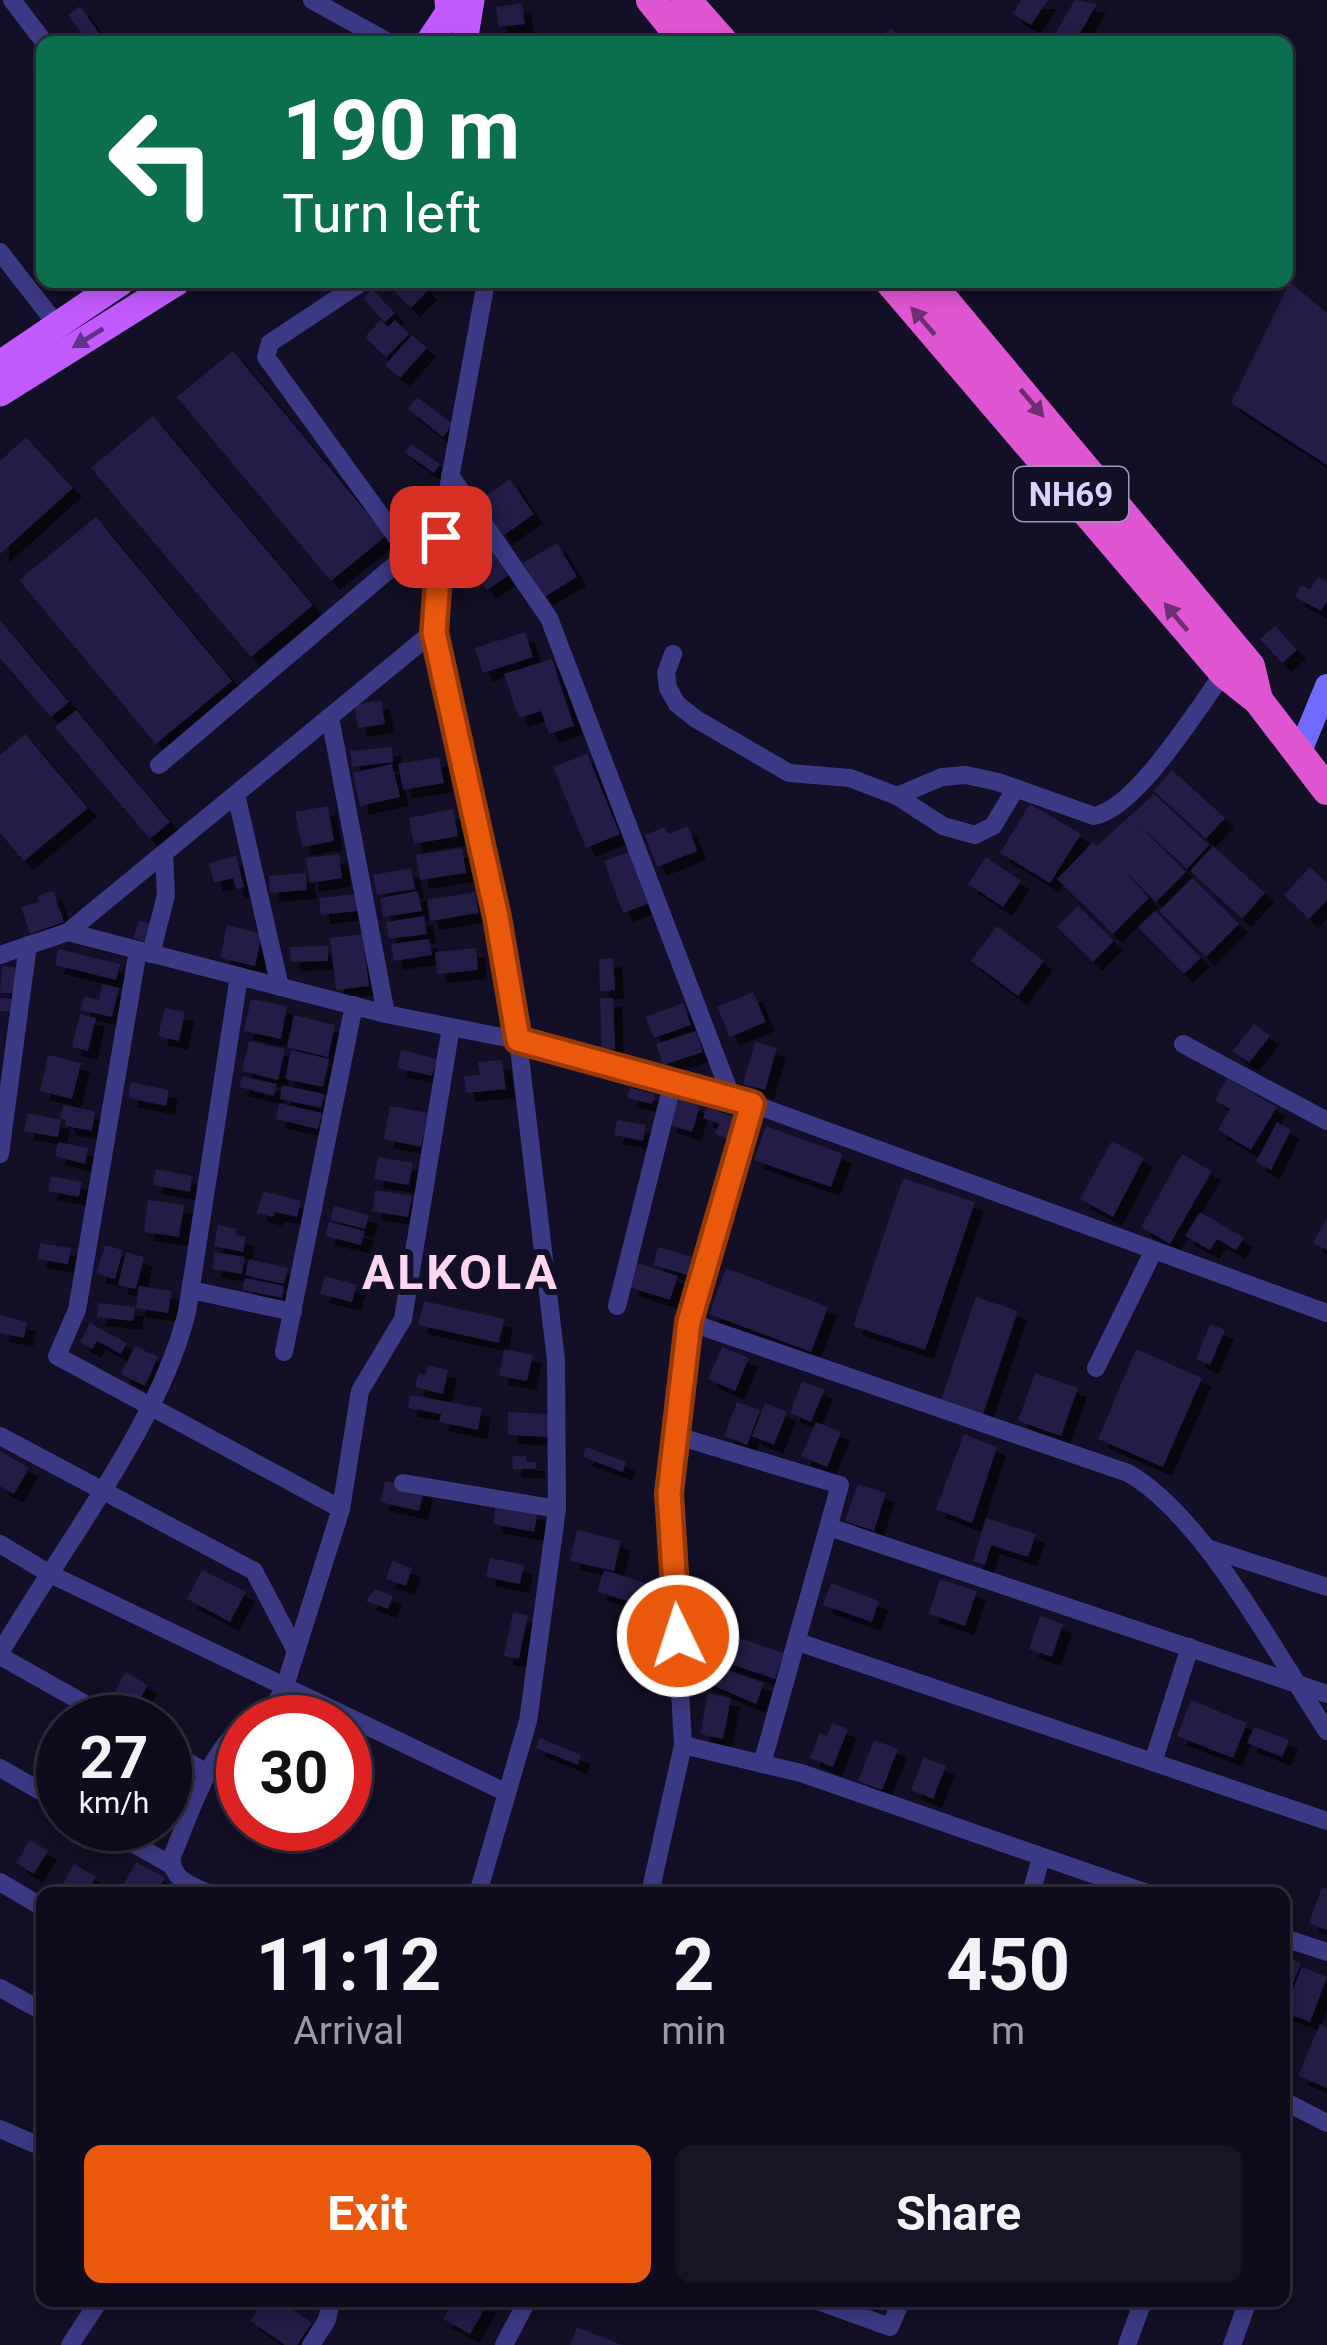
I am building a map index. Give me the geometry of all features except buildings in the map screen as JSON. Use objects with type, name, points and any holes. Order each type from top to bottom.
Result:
[{"type":"highway","points":[[651,0],[680,36]]},
{"type":"highway","points":[[686,0],[718,36]]},
{"type":"highway","name":"NH69","points":[[895,288],[1224,673],[1258,700],[1327,790]]},
{"type":"highway","name":"NH69","points":[[934,288],[1250,666],[1258,700]]},
{"type":"main road","points":[[456,4],[464,36]]},
{"type":"main road","points":[[433,36],[456,4]]},
{"type":"main road","points":[[0,364],[112,288]]},
{"type":"main road","points":[[0,393],[167,288]]},
{"type":"main road","points":[[1298,756],[1327,686]]},
{"type":"street","points":[[12,0],[39,36]]},
{"type":"street","points":[[312,0],[377,36]]},
{"type":"street","points":[[0,252],[57,325]]},
{"type":"street","points":[[159,765],[397,563],[400,542],[266,357],[270,343],[353,288]]},
{"type":"street","points":[[480,1887],[528,1720],[557,1509],[556,1360],[518,1040],[497,917],[434,632],[450,475],[485,288]]},
{"type":"street","points":[[450,475],[549,618],[731,1096]]},
{"type":"street","points":[[0,955],[68,932],[434,632]]},
{"type":"street","points":[[673,654],[668,688],[677,704],[790,773],[850,778],[897,796],[943,826],[975,835],[993,826],[1016,788]]},
{"type":"street","points":[[897,796],[953,776],[981,777],[1078,812],[1109,813],[1134,792],[1224,673]]},
{"type":"street","points":[[329,717],[386,1014]]},
{"type":"street","points":[[236,794],[280,987]]},
{"type":"street","points":[[164,853],[166,895],[145,952],[76,1310],[57,1356],[341,1509]]},
{"type":"street","points":[[68,932],[731,1096],[1327,1313]]},
{"type":"street","points":[[0,1154],[28,946]]},
{"type":"street","points":[[71,1695],[0,1654],[173,1362],[191,1290],[239,976]]},
{"type":"street","points":[[284,1352],[355,1006]]},
{"type":"street","points":[[280,1695],[341,1509],[360,1391],[403,1319],[451,1027]]},
{"type":"street","points":[[1183,1044],[1327,1121]]},
{"type":"street","points":[[617,1306],[673,1081]]},
{"type":"street","points":[[651,1887],[683,1744],[669,1493],[674,1435],[689,1322],[752,1104]]},
{"type":"street","points":[[1096,1368],[1154,1252]]},
{"type":"street","points":[[191,1290],[293,1312]]},
{"type":"street","points":[[689,1322],[1128,1473],[1151,1486],[1207,1548],[1327,1731]]},
{"type":"street","points":[[674,1435],[840,1485],[762,1764]]},
{"type":"street","points":[[0,1436],[254,1571],[296,1651]]},
{"type":"street","points":[[403,1483],[557,1509]]},
{"type":"street","points":[[829,1527],[1327,1694]]},
{"type":"street","points":[[0,1544],[48,1573],[507,1793]]},
{"type":"street","points":[[1207,1548],[1327,1587]]},
{"type":"street","points":[[798,1642],[1327,1821]]},
{"type":"street","points":[[1153,1762],[1190,1647]]},
{"type":"street","points":[[683,1744],[801,1773],[1129,1887]]},
{"type":"street","points":[[136,1851],[174,1879],[216,1762]]},
{"type":"street","points":[[192,1764],[209,1774]]},
{"type":"street","points":[[0,1768],[36,1789]]},
{"type":"street","points":[[1032,1887],[1041,1858]]},
{"type":"street","points":[[0,1882],[36,1903]]},
{"type":"street","points":[[1290,1940],[1327,1952]]},
{"type":"street","points":[[0,1988],[36,2008]]},
{"type":"street","points":[[1290,2104],[1327,2123]]},
{"type":"street","points":[[0,2129],[36,2144]]},
{"type":"street","points":[[70,2345],[95,2307]]},
{"type":"street","points":[[311,2345],[330,2307]]},
{"type":"street","points":[[504,2345],[519,2307]]},
{"type":"street","points":[[829,2307],[881,2336],[892,2325],[899,2307]]},
{"type":"street","points":[[1127,2345],[1137,2307]]},
{"type":"street","points":[[1232,2345],[1246,2307]]},
{"type":"district","name":"ALKOLA","points":[[461,1272]]},
{"type":"route","points":[[441,537],[434,632],[497,917],[518,1040],[752,1104],[689,1322],[669,1493],[678,1636]]}]
